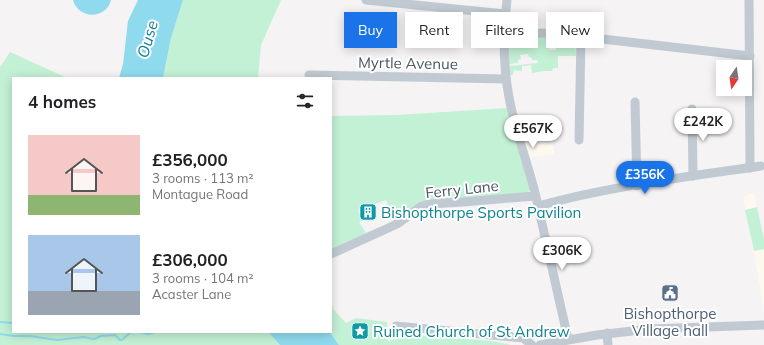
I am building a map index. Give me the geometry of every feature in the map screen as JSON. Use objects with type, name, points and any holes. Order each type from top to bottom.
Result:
[{"type":"street","points":[[366,0],[485,12]]},
{"type":"street","points":[[505,12],[507,0]]},
{"type":"street","points":[[749,0],[750,168]]},
{"type":"street","points":[[604,40],[750,56]]},
{"type":"street","points":[[505,48],[506,79],[516,126],[538,206],[568,339]]},
{"type":"street","points":[[578,140],[581,48]]},
{"type":"street","name":"Myrtle Avenue","points":[[309,75],[506,79]]},
{"type":"street","points":[[635,102],[637,186]]},
{"type":"street","points":[[692,108],[693,176]]},
{"type":"street","points":[[538,206],[574,196],[761,166]]},
{"type":"street","name":"Ferry Lane","points":[[332,254],[397,224],[422,206],[429,204],[535,196]]},
{"type":"street","points":[[540,345],[607,333],[673,327],[764,325]]},
{"type":"street","points":[[396,326],[523,338],[532,345]]},
{"type":"street","points":[[607,333],[608,345]]},
{"type":"shaded area","points":[[551,120],[554,154],[521,158],[512,125]]},
{"type":"shaded area","points":[[754,193],[764,239],[764,315],[743,197]]},
{"type":"green space","points":[[183,0],[281,0],[261,45],[258,77],[163,77],[171,38]]},
{"type":"green space","points":[[538,38],[546,38],[546,48],[549,48],[549,50],[556,50],[556,48],[575,48],[576,56],[558,56],[558,68],[553,68],[552,71],[532,73],[531,65],[522,66],[522,71],[515,70],[513,75],[510,75],[509,66],[538,63],[537,60],[532,60],[528,54],[520,55],[521,59],[518,60],[518,63],[509,64],[508,48],[538,48]]},
{"type":"green space","points":[[10,52],[65,77],[12,77],[12,333],[269,333],[280,345],[0,345],[0,67]]},
{"type":"green space","points":[[507,108],[530,190],[527,194],[422,201],[394,222],[386,200],[358,210],[363,220],[359,222],[366,233],[370,231],[371,233],[332,251],[332,116],[397,115]]},
{"type":"green space","points":[[757,207],[764,239],[764,249],[754,251],[745,210]]},
{"type":"green space","points":[[332,305],[333,309],[346,323],[356,318],[387,322],[388,341],[400,338],[403,334],[492,341],[511,345],[339,345],[331,333],[332,333]]},
{"type":"water","points":[[73,0],[111,0],[108,7],[104,11],[92,15],[80,11]]},
{"type":"water","name":"Ouse","points":[[138,0],[183,0],[171,38],[163,77],[119,77],[123,64],[128,21]]},
{"type":"water","points":[[269,333],[331,333],[339,345],[280,345]]},
{"type":"waterway","points":[[0,322],[12,323]]},
{"type":"waterway","points":[[0,334],[57,340],[83,337],[94,339],[101,336],[115,335],[122,340],[130,333]]},
{"type":"waterway","points":[[144,333],[152,333]]},
{"type":"place","name":"Bishopthorpe Sports Pavilion","points":[[368,212]]},
{"type":"place","name":"Bishopthorpe Village hall","points":[[670,293]]},
{"type":"place","name":"Ruined Church of St Andrew","points":[[360,331]]}]
